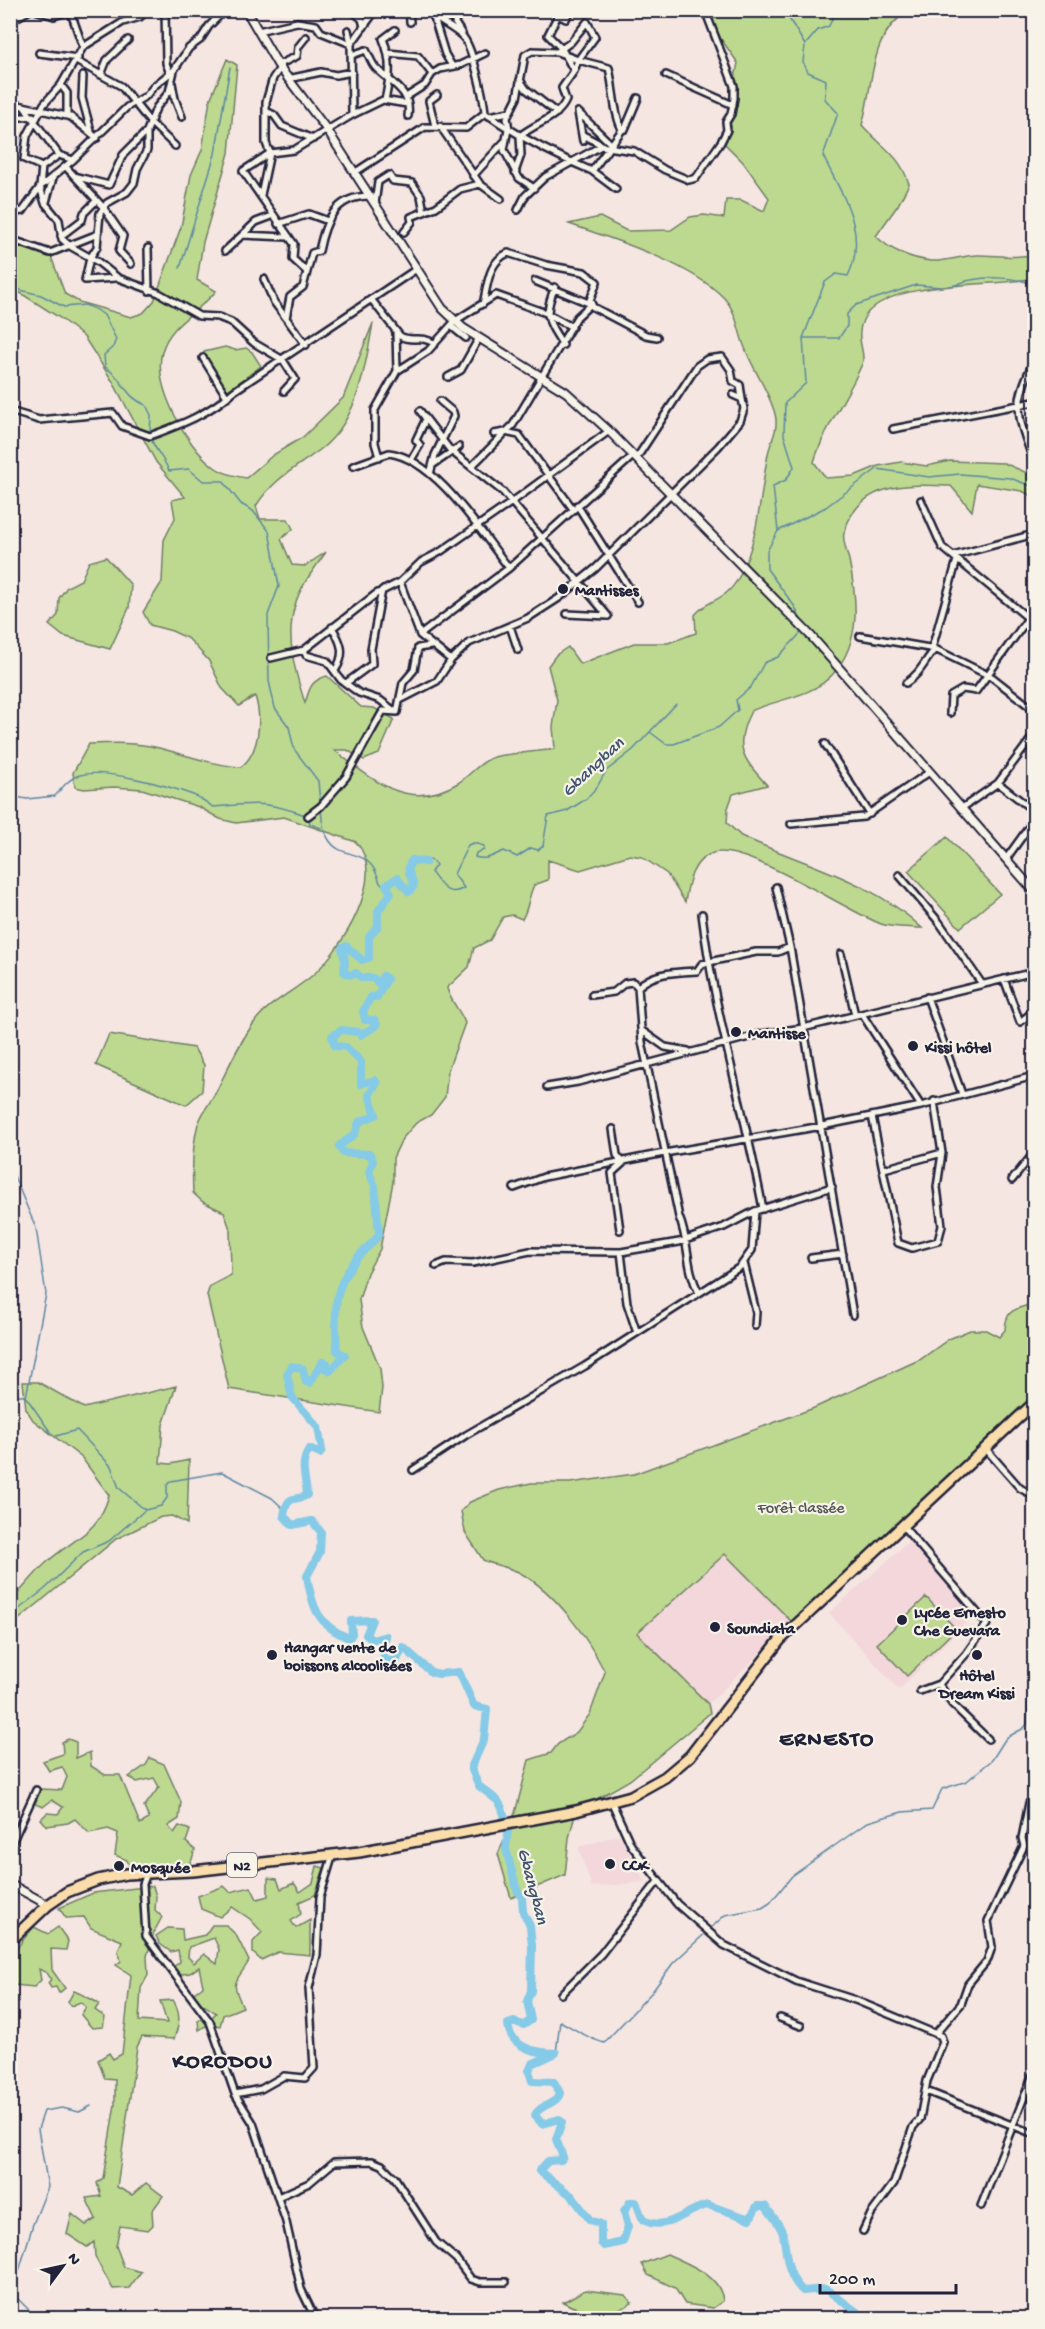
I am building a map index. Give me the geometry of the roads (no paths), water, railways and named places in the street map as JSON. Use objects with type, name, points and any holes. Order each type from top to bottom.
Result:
[{"type":"highway","name":"N2","points":[[10,1941],[48,1905],[68,1892],[98,1880],[358,1852],[612,1803],[648,1788],[690,1756],[780,1640],[1035,1403]]},
{"type":"street","points":[[10,21],[30,10]]},
{"type":"street","points":[[35,10],[54,16],[71,11],[83,47]]},
{"type":"street","points":[[42,167],[24,159],[27,136],[35,125],[48,96],[61,85],[83,47],[123,22],[140,17],[147,10]]},
{"type":"street","points":[[165,10],[166,63],[172,75],[175,99],[182,117]]},
{"type":"street","points":[[214,10],[215,20]]},
{"type":"street","points":[[10,213],[22,211],[40,188],[66,167],[127,106],[146,96],[172,75],[189,48],[200,40],[225,10]]},
{"type":"street","points":[[246,10],[279,66],[327,130],[429,292],[466,339]]},
{"type":"street","points":[[351,44],[376,10]]},
{"type":"street","points":[[409,10],[410,22]]},
{"type":"street","points":[[427,10],[434,18],[464,37]]},
{"type":"street","points":[[432,10],[445,54],[452,66]]},
{"type":"street","points":[[458,10],[455,23],[473,59],[475,75],[483,92],[487,114],[508,130],[592,171],[616,189]]},
{"type":"street","points":[[570,10],[566,19],[558,15],[548,35],[574,72]]},
{"type":"street","points":[[601,146],[583,138],[578,112],[611,144],[634,151],[665,170],[689,180],[696,178],[722,142],[733,105],[734,86],[705,10]]},
{"type":"street","points":[[355,13],[362,19],[364,27]]},
{"type":"street","points":[[258,31],[297,22],[316,25],[321,32],[351,44]]},
{"type":"street","points":[[520,136],[535,124],[557,113],[566,100],[562,88],[595,37],[587,22],[561,52]]},
{"type":"street","points":[[348,30],[352,55],[352,115]]},
{"type":"street","points":[[385,100],[390,78],[388,52],[383,39],[395,30]]},
{"type":"street","points":[[261,195],[270,153],[266,143],[266,111],[273,78],[279,66],[297,56],[298,47],[306,37]]},
{"type":"street","points":[[101,75],[107,60],[128,40]]},
{"type":"street","points":[[352,55],[366,50],[375,66],[390,78],[407,100],[408,116]]},
{"type":"street","points":[[534,188],[519,178],[504,150],[509,112],[517,98],[525,55],[532,51],[561,52],[578,60],[609,68],[615,92],[620,133]]},
{"type":"street","points":[[388,52],[418,56],[432,74]]},
{"type":"street","points":[[39,53],[77,59],[121,86],[150,122],[175,146]]},
{"type":"street","points":[[306,271],[293,259],[294,244],[243,171],[270,153],[294,150],[352,115],[385,100],[407,100],[425,85],[432,74],[485,53]]},
{"type":"street","points":[[288,79],[321,72],[336,75],[352,72]]},
{"type":"street","points":[[118,278],[85,280],[90,258],[97,248],[98,222],[104,207],[134,183],[137,169],[147,150],[147,131],[150,122],[156,108],[169,92],[172,75]]},
{"type":"street","points":[[666,75],[733,105]]},
{"type":"street","points":[[83,76],[82,98],[91,131],[96,138]]},
{"type":"street","points":[[520,80],[526,89],[557,113]]},
{"type":"street","points":[[61,85],[67,93],[68,116]]},
{"type":"street","points":[[437,95],[429,101],[437,126],[473,176],[501,200]]},
{"type":"street","points":[[592,171],[625,129],[638,98]]},
{"type":"street","points":[[10,103],[68,116],[91,131]]},
{"type":"street","points":[[24,107],[59,155],[73,160]]},
{"type":"street","points":[[10,118],[32,117],[41,111]]},
{"type":"street","points":[[266,111],[274,115],[282,126],[312,139]]},
{"type":"street","points":[[354,173],[422,129],[437,126],[466,128],[487,114],[509,112]]},
{"type":"street","points":[[74,176],[109,185],[123,155],[147,131]]},
{"type":"street","points":[[515,172],[521,155],[520,136]]},
{"type":"street","points":[[473,176],[506,140]]},
{"type":"street","points":[[518,210],[525,196],[544,177],[601,146],[611,144]]},
{"type":"street","points":[[59,155],[42,167],[40,188],[45,203],[59,220],[61,236],[70,246],[118,278],[159,293],[199,316],[210,315],[231,322],[254,343],[283,360],[295,379],[284,391]]},
{"type":"street","points":[[66,167],[104,207],[123,236],[119,251],[131,264]]},
{"type":"street","points":[[375,206],[378,182],[389,175],[393,181],[412,183],[421,196],[423,212]]},
{"type":"street","points":[[45,203],[52,178]]},
{"type":"street","points":[[405,232],[412,222],[411,218],[436,207],[460,189],[480,184]]},
{"type":"street","points":[[286,318],[290,297],[303,287],[312,253],[319,251],[328,221],[346,200],[368,196]]},
{"type":"street","points":[[61,236],[82,220],[84,213],[96,201]]},
{"type":"street","points":[[279,224],[309,214],[328,221]]},
{"type":"street","points":[[225,251],[256,222],[273,216]]},
{"type":"street","points":[[10,239],[50,254],[98,234]]},
{"type":"street","points":[[243,235],[288,237]]},
{"type":"street","points":[[148,248],[149,291]]},
{"type":"street","points":[[472,466],[515,421],[572,327],[591,304],[597,285],[593,278],[584,272],[546,265],[508,253],[500,257],[493,265],[483,304]]},
{"type":"street","points":[[10,411],[39,420],[113,413],[123,426],[150,436],[188,423],[415,270]]},
{"type":"street","points":[[264,279],[286,318],[306,345]]},
{"type":"street","points":[[535,281],[555,287],[646,335],[657,337]]},
{"type":"street","points":[[555,287],[546,314],[563,345]]},
{"type":"street","points":[[379,457],[375,443],[375,410],[397,371],[428,351],[453,323],[496,296],[546,314],[572,327]]},
{"type":"street","points":[[371,299],[404,339],[420,337],[435,344]]},
{"type":"street","points":[[453,323],[542,377],[585,408],[609,431],[811,636],[928,773],[1035,891]]},
{"type":"street","points":[[396,332],[397,371]]},
{"type":"street","points":[[448,377],[461,370],[479,338]]},
{"type":"street","points":[[400,700],[436,681],[451,660],[469,643],[528,618],[578,583],[659,508],[670,492],[718,447],[740,421],[744,409],[740,385],[733,381],[731,370],[722,357],[707,359],[697,366],[635,458],[575,507],[509,568],[420,635]]},
{"type":"street","points":[[203,358],[213,379],[228,397]]},
{"type":"street","points":[[1035,360],[1021,388],[1018,405],[1025,438],[1035,462]]},
{"type":"street","points":[[733,395],[742,399]]},
{"type":"street","points":[[430,474],[454,417],[453,412],[440,401]]},
{"type":"street","points":[[893,429],[1035,402]]},
{"type":"street","points":[[420,411],[425,421],[453,452],[512,502],[608,616],[567,614]]},
{"type":"street","points":[[411,460],[420,445],[416,440],[425,421]]},
{"type":"street","points":[[515,421],[519,435],[575,507],[638,602]]},
{"type":"street","points":[[271,658],[304,650],[382,590],[400,582],[421,561],[440,552],[609,431]]},
{"type":"street","points":[[494,434],[505,432],[519,435]]},
{"type":"street","points":[[434,465],[459,447]]},
{"type":"street","points":[[353,466],[389,453],[411,460],[448,491],[509,568]]},
{"type":"street","points":[[921,500],[942,547],[1035,623]]},
{"type":"street","points":[[955,558],[1035,534]]},
{"type":"street","points":[[906,683],[919,674],[921,666],[933,648],[955,558]]},
{"type":"street","points":[[400,582],[420,635],[451,660]]},
{"type":"street","points":[[346,684],[372,664],[371,649],[382,590]]},
{"type":"street","points":[[950,713],[951,696],[963,689],[976,691],[1035,610]]},
{"type":"street","points":[[510,626],[518,650]]},
{"type":"street","points":[[332,627],[342,645],[342,656],[336,669]]},
{"type":"street","points":[[860,636],[933,648],[987,674],[1035,710]]},
{"type":"street","points":[[397,712],[403,680],[414,670],[418,648],[431,646]]},
{"type":"street","points":[[304,650],[306,655],[327,661],[336,669],[346,684],[397,712]]},
{"type":"street","points":[[308,816],[321,806],[346,777],[383,711],[397,712]]},
{"type":"street","points":[[962,808],[998,783],[1035,735]]},
{"type":"street","points":[[825,744],[870,814]]},
{"type":"street","points":[[791,824],[870,814],[928,773]]},
{"type":"street","points":[[998,783],[1035,811]]},
{"type":"street","points":[[1006,859],[1035,820]]},
{"type":"street","points":[[899,875],[939,922],[982,984]]},
{"type":"street","points":[[776,887],[790,947],[802,1028],[822,1126],[853,1316]]},
{"type":"street","points":[[702,914],[724,1044],[750,1138],[763,1209]]},
{"type":"street","points":[[638,987],[646,979],[666,973],[697,970],[702,964],[709,962],[756,952],[778,952],[790,947]]},
{"type":"street","points":[[841,954],[855,1015]]},
{"type":"street","points":[[547,1087],[578,1082],[647,1062],[761,1034],[802,1028],[1035,972]]},
{"type":"street","points":[[1004,979],[1020,1022],[1035,1011]]},
{"type":"street","points":[[592,995],[614,992],[625,983],[633,982],[638,987],[641,1030],[647,1062],[686,1239],[688,1267],[699,1293]]},
{"type":"street","points":[[927,997],[962,1094]]},
{"type":"street","points":[[862,1014],[921,1106]]},
{"type":"street","points":[[641,1030],[665,1047],[691,1052]]},
{"type":"street","points":[[514,1188],[544,1177],[921,1106],[1035,1076]]},
{"type":"street","points":[[872,1116],[898,1244],[912,1248],[938,1241],[942,1226],[938,1187],[942,1153],[934,1101]]},
{"type":"street","points":[[613,1129],[617,1155],[623,1162]]},
{"type":"street","points":[[884,1169],[942,1153]]},
{"type":"street","points":[[1012,1180],[1035,1153]]},
{"type":"street","points":[[620,1230],[612,1173],[623,1162]]},
{"type":"street","points":[[436,1266],[446,1262],[473,1263],[530,1251],[621,1252],[686,1239],[724,1227],[755,1211],[832,1187]]},
{"type":"street","points":[[413,1470],[637,1333],[744,1263],[752,1250],[756,1225],[755,1211]]},
{"type":"street","points":[[621,1252],[627,1303],[637,1333]]},
{"type":"street","points":[[812,1258],[843,1254]]},
{"type":"street","points":[[744,1263],[756,1312],[755,1326]]},
{"type":"street","points":[[985,1448],[1020,1488],[1035,1496]]},
{"type":"street","points":[[902,1525],[987,1624],[939,1684],[920,1692]]},
{"type":"street","points":[[939,1684],[952,1704],[988,1739]]},
{"type":"street","points":[[10,1847],[36,1790]]},
{"type":"street","points":[[936,2033],[961,2004],[968,1984],[987,1961],[992,1947],[988,1921],[1024,1846],[1022,1838],[1029,1803],[1035,1799]]},
{"type":"street","points":[[612,1803],[631,1845],[689,1917],[724,1945],[796,1981],[855,2000],[941,2036],[943,2042],[927,2081],[920,2119],[913,2127],[894,2183],[871,2214],[863,2230]]},
{"type":"street","points":[[235,2094],[261,2089],[284,2076],[304,2078],[314,2068],[309,1989],[317,1955],[320,1897],[333,1853]]},
{"type":"street","points":[[147,1873],[143,1884],[146,1936],[210,2022],[235,2094],[254,2123],[286,2222],[301,2289],[315,2319]]},
{"type":"street","points":[[561,1994],[601,1954],[659,1880]]},
{"type":"street","points":[[10,1884],[48,1905]]},
{"type":"street","points":[[780,2018],[801,2026]]},
{"type":"street","points":[[981,2206],[1035,2073]]},
{"type":"street","points":[[926,2091],[1035,2134]]},
{"type":"street","points":[[278,2197],[309,2183],[334,2162],[372,2161],[382,2164],[395,2178],[436,2242],[456,2259],[471,2279],[480,2282],[506,2282]]},
{"type":"waterway","points":[[784,10],[805,45],[803,62],[808,72],[826,80],[825,99],[838,113],[823,156],[845,200],[856,244],[854,260],[848,276],[836,274],[825,282],[803,338],[806,383],[785,403],[784,435],[794,467],[786,480],[773,486],[778,531],[767,551],[767,569],[795,607],[802,622]]},
{"type":"waterway","points":[[806,44],[818,30],[829,26],[836,10]]},
{"type":"waterway","points":[[180,268],[215,154],[230,67]]},
{"type":"waterway","points":[[949,286],[987,278],[1019,280],[1034,284]]},
{"type":"waterway","points":[[10,282],[16,289],[41,295],[64,307],[85,305],[104,315],[116,339],[113,347],[104,355],[105,367],[117,377],[133,397],[146,405],[151,415],[150,433]]},
{"type":"waterway","points":[[803,338],[839,338],[847,326],[847,314],[856,305],[916,285],[941,287]]},
{"type":"waterway","points":[[151,438],[169,471],[189,469],[203,481],[223,481],[241,504],[253,511],[269,531],[279,586],[268,615],[269,681],[275,708],[289,727],[294,749],[318,781],[320,803]]},
{"type":"waterway","points":[[778,531],[826,507],[877,469],[929,477],[960,474],[1010,478],[1034,487]]},
{"type":"waterway","points":[[650,732],[666,744],[674,744],[719,727],[738,710],[736,700],[751,687],[764,663],[778,657],[800,634],[801,629]]},
{"type":"waterway","name":"Gbangban","points":[[427,862],[430,859],[436,865],[431,872],[445,889],[453,892],[464,888],[454,874],[468,845],[473,843],[484,846],[484,850],[476,853],[475,857],[479,858],[490,857],[504,851],[517,857],[531,848],[538,850],[543,846],[548,816],[567,811],[586,799],[597,787],[606,771],[633,750],[676,704]]},
{"type":"waterway","points":[[10,796],[27,799],[55,796],[76,776],[91,773],[105,774],[169,787],[196,796],[213,807],[251,804],[281,808],[308,816],[310,824],[321,828]]},
{"type":"waterway","points":[[321,808],[322,820],[329,840],[341,851],[363,858],[375,871],[380,883],[386,887]]},
{"type":"waterway","name":"Gbangban","points":[[426,862],[412,860],[409,871],[414,886],[409,892],[397,878],[386,885],[391,893],[378,911],[378,926],[369,937],[369,958],[362,960],[346,946],[342,948],[345,961],[344,972],[350,975],[356,973],[362,978],[373,978],[378,983],[383,976],[387,979],[377,997],[371,997],[363,1011],[365,1020],[375,1020],[377,1025],[361,1035],[358,1032],[342,1030],[332,1036],[335,1046],[346,1047],[361,1062],[361,1084],[375,1080],[377,1083],[369,1095],[376,1115],[359,1122],[355,1134],[339,1146],[343,1153],[370,1154],[373,1161],[369,1172],[375,1186],[379,1234],[349,1270],[339,1291],[336,1302],[337,1351],[345,1355],[330,1371],[325,1368],[327,1363],[322,1362],[310,1383],[306,1382],[303,1369],[292,1366],[287,1374],[292,1397],[318,1427],[322,1450],[320,1454],[309,1449],[304,1461],[307,1495],[290,1501],[285,1508],[284,1516],[292,1525],[312,1521],[321,1532],[320,1552],[307,1576],[314,1606],[330,1628],[349,1638],[352,1634],[351,1621],[372,1620],[366,1635],[372,1640],[386,1636],[382,1651],[386,1660],[396,1662],[403,1647],[431,1672],[439,1674],[459,1672],[474,1706],[487,1709],[484,1739],[471,1768],[479,1786],[498,1801],[502,1808],[508,1828],[506,1849],[517,1890],[522,1898],[523,1912],[530,1926],[532,1945],[531,1991],[527,2001],[531,2020],[524,2025],[514,2022],[508,2024],[510,2032],[519,2044],[540,2052],[556,2053],[532,2064],[529,2071],[532,2081],[554,2082],[560,2093],[556,2100],[537,2111],[535,2115],[542,2124],[559,2119],[562,2122],[556,2139],[563,2157],[561,2160],[548,2161],[539,2171],[572,2196],[590,2220],[601,2224],[601,2243],[604,2246],[623,2242],[628,2226],[624,2211],[630,2202],[636,2202],[643,2220],[660,2224],[708,2205],[750,2219],[757,2206],[765,2206],[782,2230],[790,2272],[797,2285],[803,2291],[825,2289],[865,2318]]},
{"type":"waterway","points":[[13,1174],[36,1228],[46,1294],[26,1397]]},
{"type":"waterway","points":[[10,1392],[26,1397],[51,1433]]},
{"type":"waterway","points":[[56,1436],[77,1430],[111,1466],[119,1488],[144,1509]]},
{"type":"waterway","points":[[10,1616],[45,1589],[83,1552],[109,1541],[145,1510],[161,1506],[167,1498],[167,1485],[171,1481],[222,1472],[272,1498],[285,1510]]},
{"type":"waterway","points":[[556,2053],[560,2021],[604,2043],[652,1992],[673,1963],[725,1915],[762,1908],[770,1903],[792,1876],[868,1822],[902,1812],[932,1810],[942,1789],[967,1781],[992,1760],[1006,1738],[1024,1728],[1027,1724],[1028,1699],[1034,1690]]},
{"type":"waterway","points":[[17,2296],[17,2278],[33,2224],[48,2187],[38,2129],[44,2111],[62,2108],[79,2112],[91,2106]]},
{"type":"waterway","points":[[10,2291],[37,2318]]},
{"type":"place","name":"Mantisses","points":[[563,589]]},
{"type":"place","name":"Mantisse","points":[[736,1032]]},
{"type":"place","name":"Kissi hôtel","points":[[913,1046]]},
{"type":"place","name":"Lycée Ernesto Che Guevara","points":[[902,1620]]},
{"type":"place","name":"Soundiata","points":[[715,1627]]},
{"type":"place","name":"Hangar vente de boissons alcoolisées","points":[[272,1655]]},
{"type":"place","name":"Hôtel Dream Kissi","points":[[977,1655]]},
{"type":"place","name":"CCK","points":[[610,1864]]},
{"type":"place","name":"Mosquée","points":[[119,1866]]},
{"type":"district","name":"ERNESTO","points":[[827,1737]]},
{"type":"district","name":"KORODOU","points":[[223,2059]]},
{"type":"park label","name":"Forêt classée","points":[[801,1506]]}]
